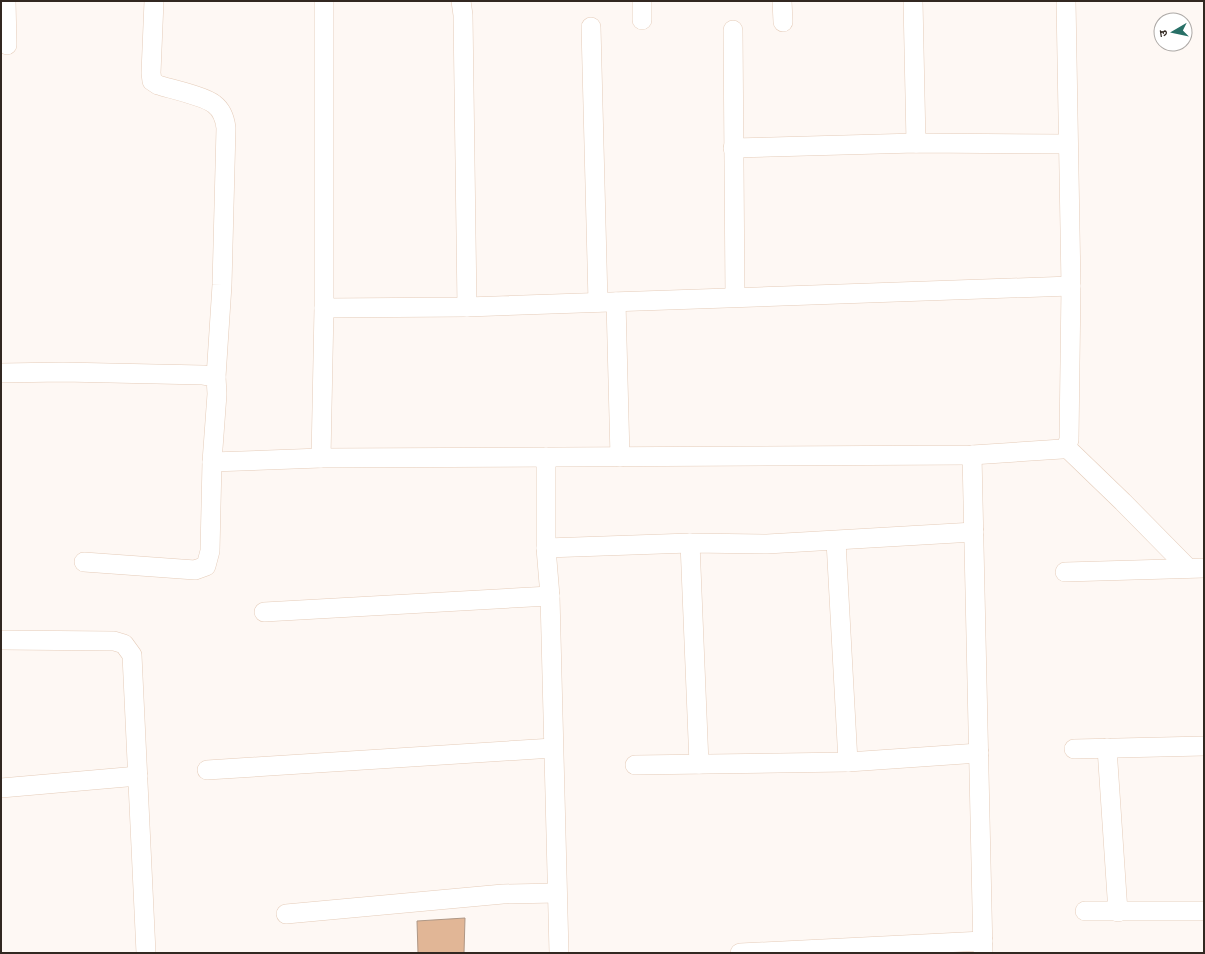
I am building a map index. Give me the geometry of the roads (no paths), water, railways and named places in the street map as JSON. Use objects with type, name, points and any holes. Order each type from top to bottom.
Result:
[{"type":"street","points":[[6,1],[7,45]]},
{"type":"street","points":[[84,562],[195,570],[206,566],[210,551],[212,462],[218,394],[216,377],[222,285],[226,128],[221,111],[215,104],[207,100],[158,85],[152,81],[154,1]]},
{"type":"street","points":[[321,458],[324,308],[324,1]]},
{"type":"street","points":[[461,1],[463,15],[467,307]]},
{"type":"street","points":[[642,1],[642,20]]},
{"type":"street","points":[[782,1],[784,22]]},
{"type":"street","points":[[913,1],[916,143]]},
{"type":"street","points":[[212,462],[321,458],[972,454],[1062,449],[1066,447],[1069,440],[1071,286],[1066,1]]},
{"type":"street","points":[[591,27],[607,302],[620,456]]},
{"type":"street","points":[[733,30],[735,298]]},
{"type":"street","points":[[733,148],[916,143],[1068,144]]},
{"type":"street","points":[[324,308],[467,307],[1071,286]]},
{"type":"street","points":[[1,373],[64,372],[203,375],[216,377]]},
{"type":"street","points":[[1066,447],[1123,502],[1196,568]]},
{"type":"street","points":[[740,953],[983,947],[972,454]]},
{"type":"street","points":[[546,457],[546,548],[550,596],[559,953]]},
{"type":"street","points":[[546,548],[690,543],[767,544],[974,532]]},
{"type":"street","points":[[836,541],[848,762]]},
{"type":"street","points":[[690,543],[699,764]]},
{"type":"street","points":[[1065,572],[1196,568]]},
{"type":"street","points":[[264,612],[550,596]]},
{"type":"street","points":[[1,640],[114,641],[124,644],[132,655],[146,953]]},
{"type":"street","points":[[1074,749],[1204,746]]},
{"type":"street","points":[[207,770],[553,748]]},
{"type":"street","points":[[1107,748],[1118,912]]},
{"type":"street","points":[[635,765],[848,762],[979,753]]},
{"type":"street","points":[[1,788],[138,776]]},
{"type":"street","points":[[286,914],[503,894],[558,893]]},
{"type":"street","points":[[1085,911],[1204,911]]}]
